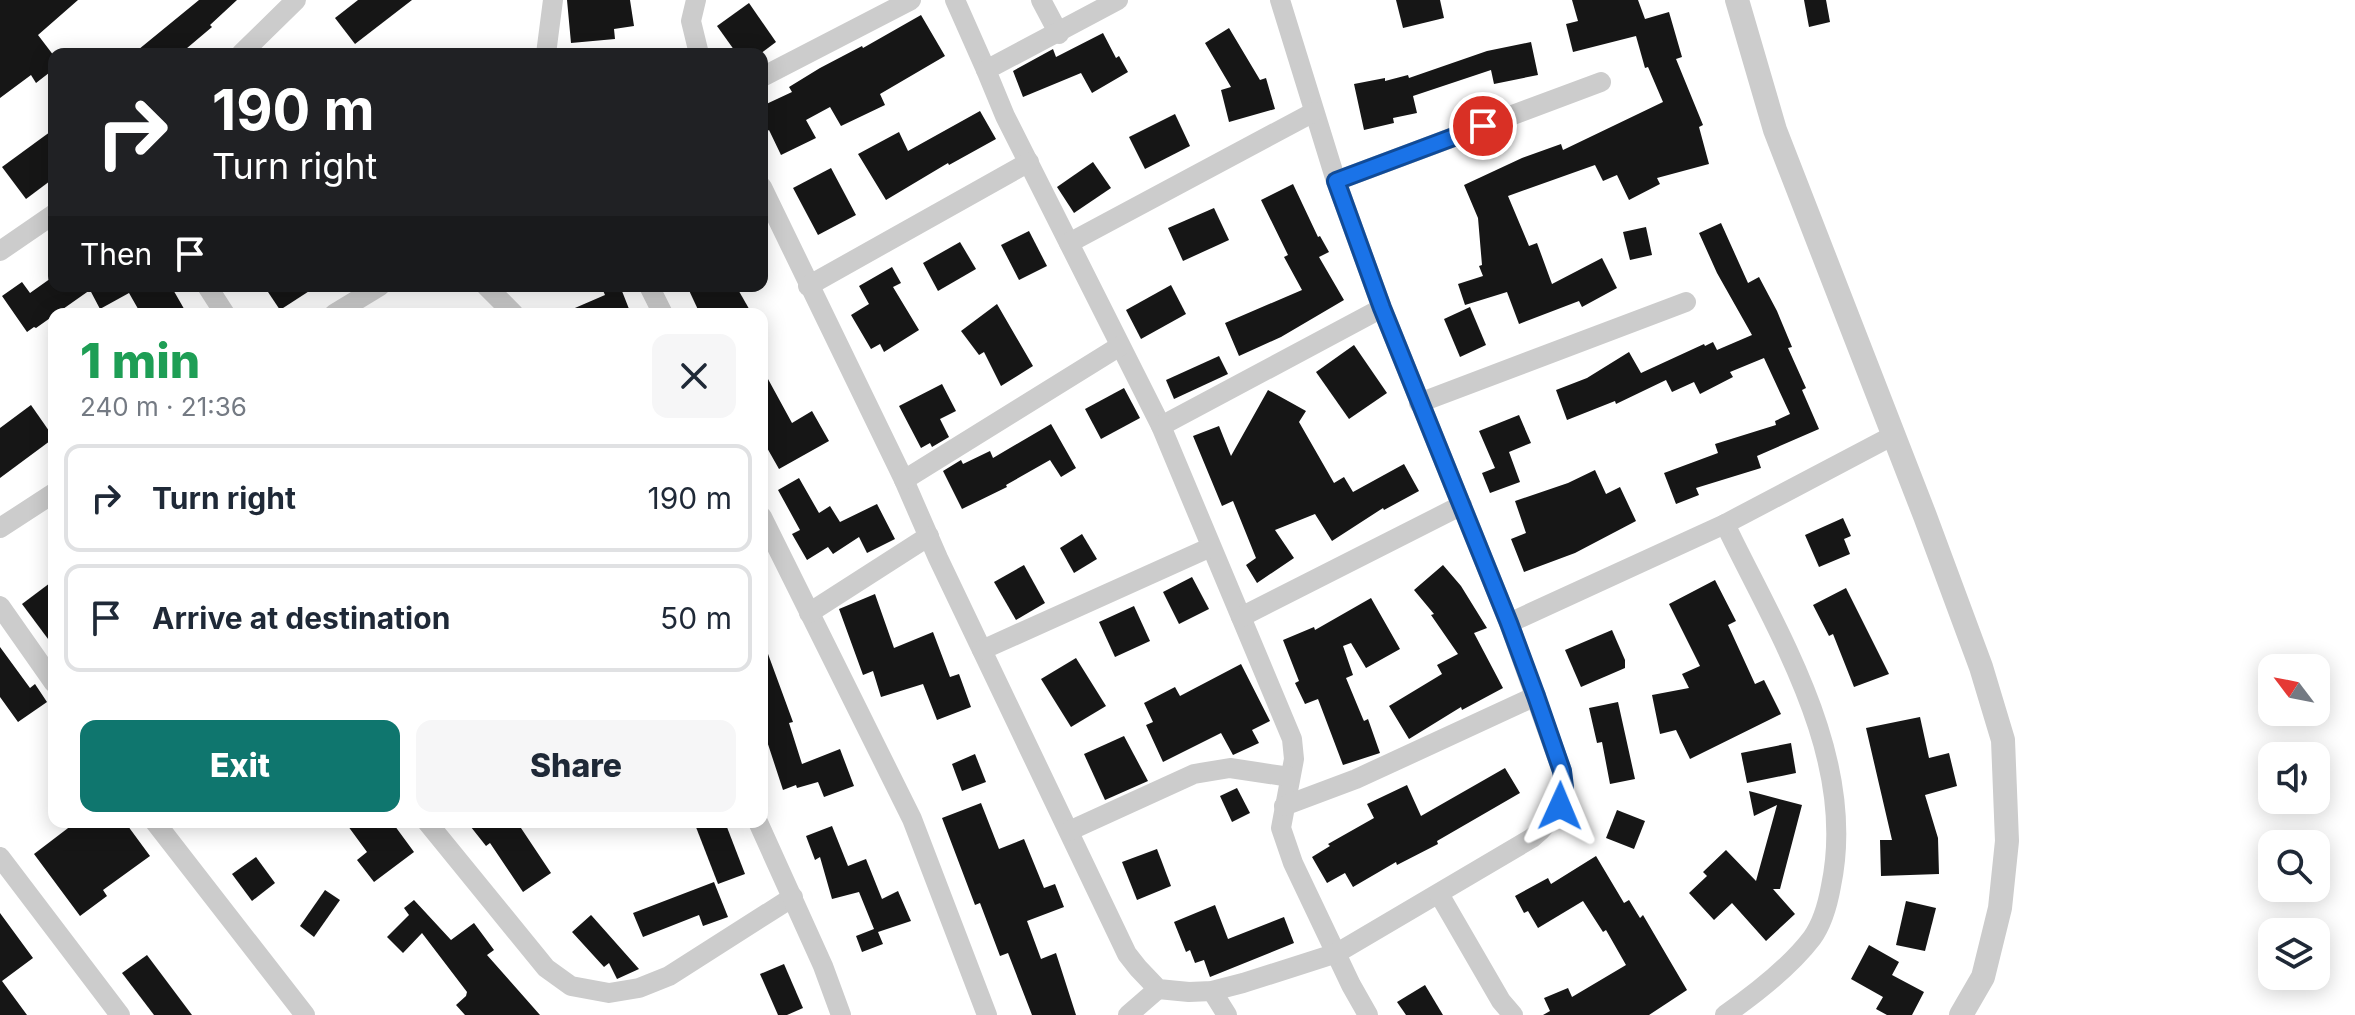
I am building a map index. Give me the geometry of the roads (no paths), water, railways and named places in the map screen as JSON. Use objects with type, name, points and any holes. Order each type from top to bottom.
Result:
[{"type":"street","points":[[247,48],[296,0]]},
{"type":"street","points":[[547,48],[553,0]]},
{"type":"street","points":[[696,0],[691,21],[698,48]]},
{"type":"street","points":[[768,74],[911,0]]},
{"type":"street","points":[[955,0],[1000,106],[1161,426],[1292,739],[1294,759],[1281,822],[1284,837],[1368,1015]]},
{"type":"street","points":[[1041,0],[1059,34]]},
{"type":"street","points":[[986,70],[1118,0]]},
{"type":"street","points":[[768,200],[904,480],[1127,954],[1158,989],[1189,992],[1212,991],[1337,953],[1532,838],[1548,825],[1560,806],[1564,787],[1562,771],[1509,623],[1419,403],[1336,181],[1280,0]]},
{"type":"street","points":[[1737,0],[1775,130],[1981,667],[2003,740],[2007,841],[2000,908],[1983,977],[1961,1015]]},
{"type":"street","points":[[1336,181],[1601,82]]},
{"type":"street","points":[[1069,243],[1314,112]]},
{"type":"street","points":[[808,286],[1029,162]]},
{"type":"street","points":[[0,251],[48,218]]},
{"type":"street","points":[[344,308],[370,292]]},
{"type":"street","points":[[492,292],[508,308]]},
{"type":"street","points":[[1419,403],[1686,302]]},
{"type":"street","points":[[1161,426],[1382,308]]},
{"type":"street","points":[[904,480],[1120,346]]},
{"type":"street","points":[[1509,623],[1725,524],[1892,436]]},
{"type":"street","points":[[0,528],[48,497]]},
{"type":"street","points":[[1241,617],[1462,505]]},
{"type":"street","points":[[1725,524],[1800,679],[1824,742],[1838,855],[1828,900],[1814,935],[1797,956],[1725,1015]]},
{"type":"street","points":[[768,529],[912,819],[987,1015]]},
{"type":"street","points":[[809,613],[929,536]]},
{"type":"street","points":[[982,650],[1211,547]]},
{"type":"street","points":[[0,606],[48,674]]},
{"type":"street","points":[[1284,806],[1408,756],[1536,696]]},
{"type":"street","points":[[1069,831],[1194,774],[1230,768],[1290,777]]},
{"type":"street","points":[[160,828],[305,1015]]},
{"type":"street","points":[[432,828],[546,968],[571,986],[609,993],[639,988],[669,976],[793,897]]},
{"type":"street","points":[[761,828],[841,1015]]},
{"type":"street","points":[[0,857],[120,1015]]},
{"type":"street","points":[[1439,894],[1501,1001],[1513,1015]]},
{"type":"street","points":[[1128,1015],[1158,989]]},
{"type":"street","points":[[1212,991],[1227,1015]]}]
